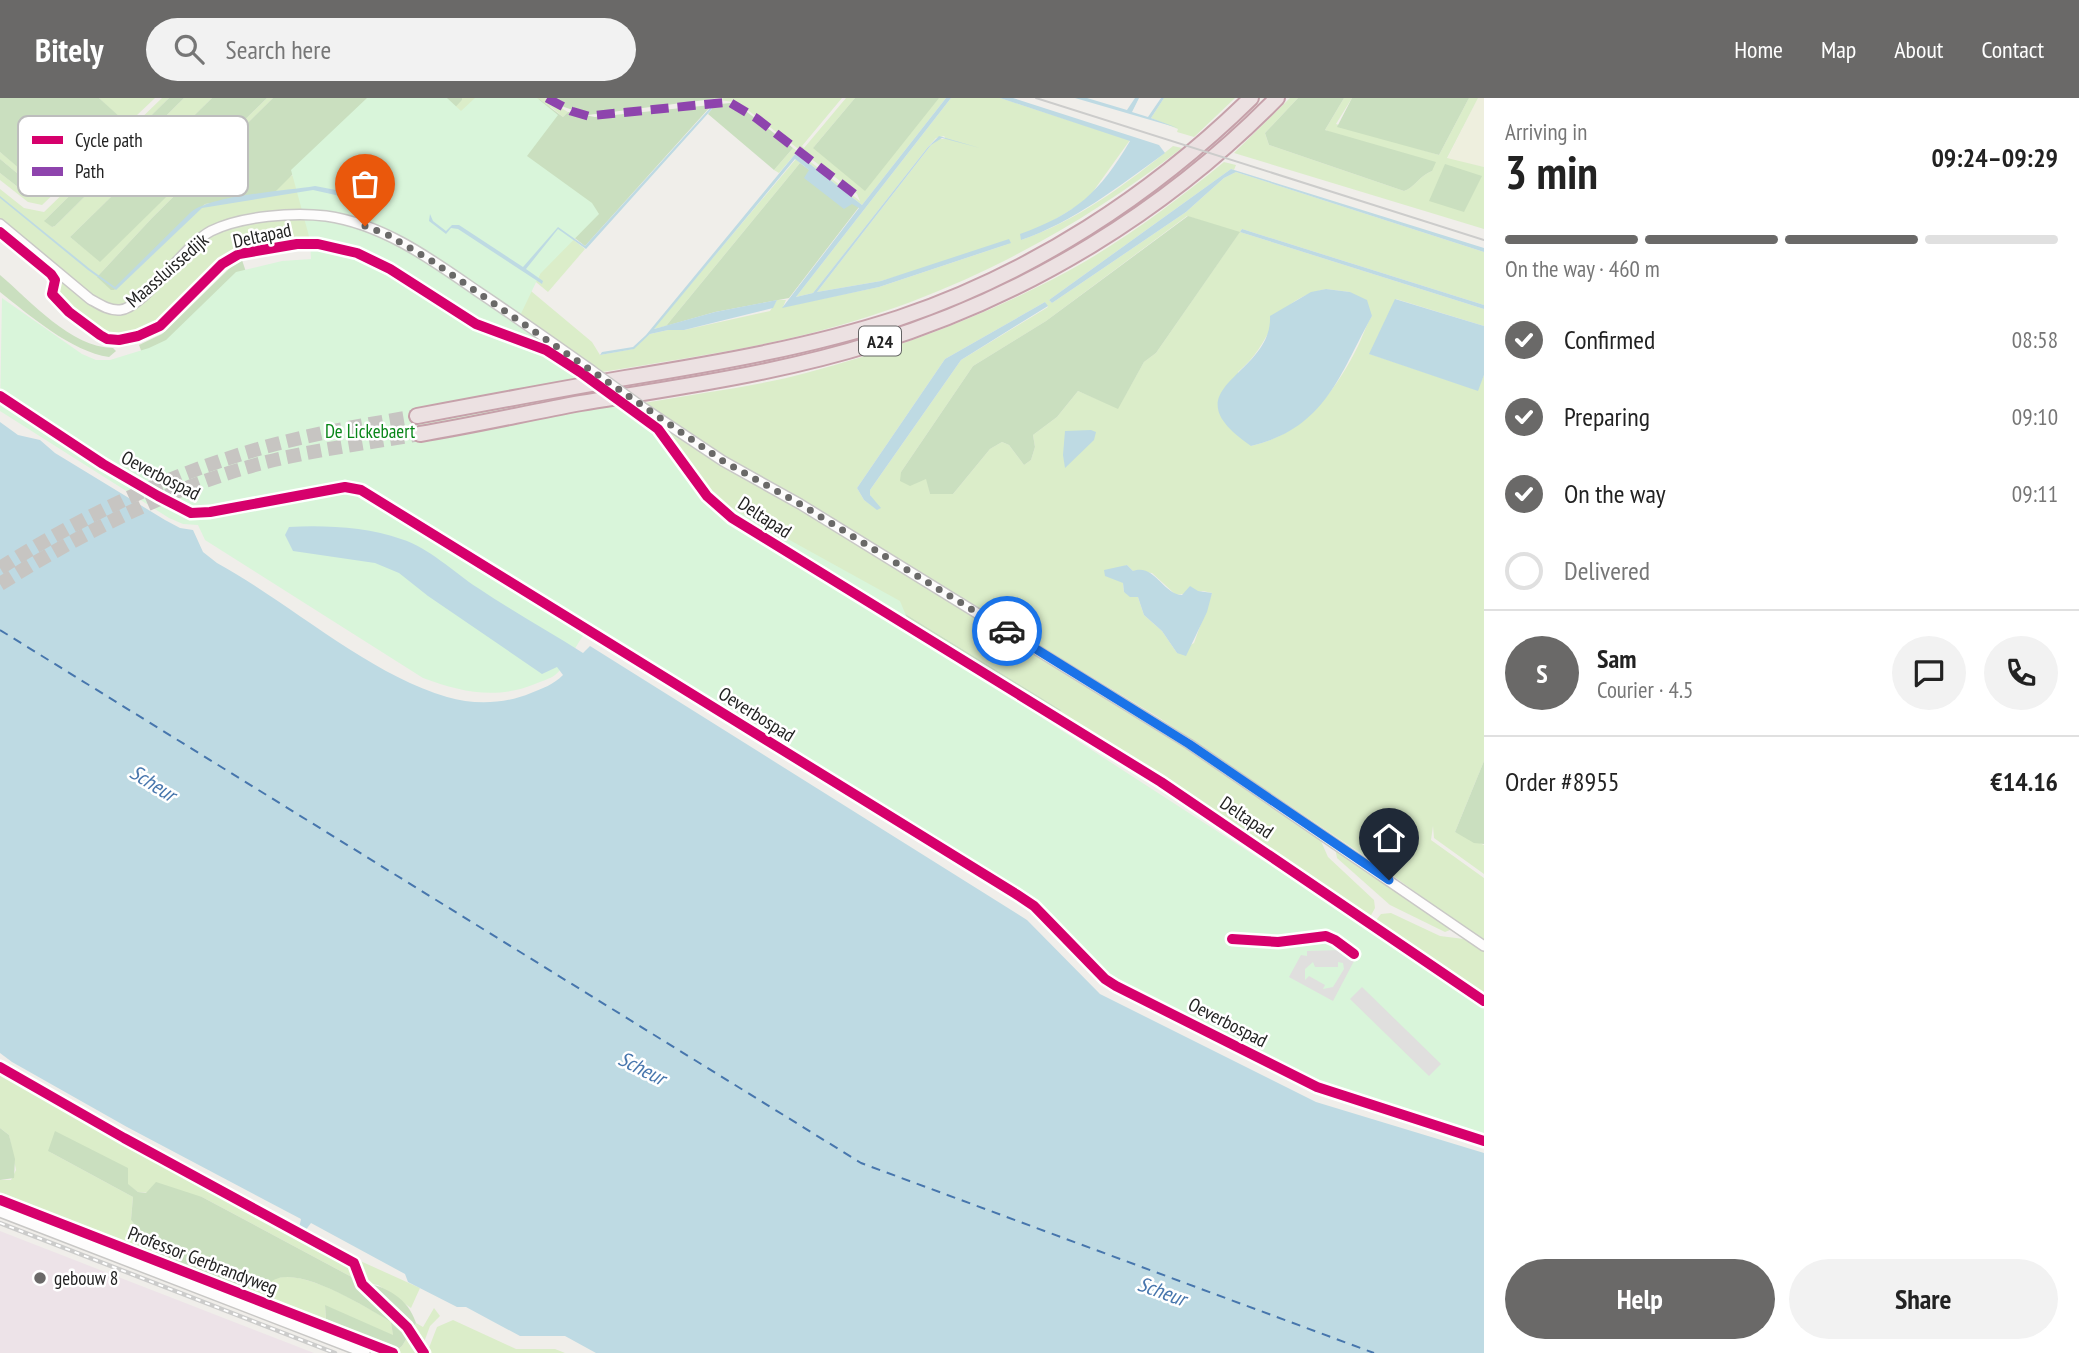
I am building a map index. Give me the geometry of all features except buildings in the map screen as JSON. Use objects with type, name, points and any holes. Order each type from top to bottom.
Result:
[{"type":"highway","name":"A24","points":[[417,416],[799,346],[902,317],[1023,265],[1106,217],[1181,162],[1251,98]]},
{"type":"highway","name":"A24","points":[[420,434],[766,370],[848,351],[919,328],[1007,291],[1114,231],[1192,175],[1277,98]]},
{"type":"street","name":"Maassluissedijk","points":[[0,224],[90,299],[119,310],[133,305],[193,243],[213,229],[227,224],[284,215],[340,219],[388,235],[412,248],[723,461],[800,504],[1189,744],[1484,946]]},
{"type":"street","name":"Professor Gerbrandyweg","points":[[0,1212],[365,1353]]},
{"type":"shaded area","points":[[1342,950],[1342,955],[1354,961],[1333,1001],[1289,977],[1301,955],[1307,956],[1307,951]],"holes":[[[1313,962],[1315,967],[1338,967],[1338,962],[1343,963],[1344,969],[1333,987],[1323,989],[1325,985],[1309,976],[1305,980],[1305,969]]]},
{"type":"shaded area","points":[[1362,987],[1441,1064],[1429,1076],[1350,999]]},
{"type":"shaded area","points":[[0,1231],[23,1240],[314,1353],[0,1353]]},
{"type":"green space","points":[[0,98],[99,98],[119,116],[18,116],[18,167],[0,152]]},
{"type":"green space","points":[[99,98],[155,98],[136,116],[118,116]]},
{"type":"green space","points":[[162,98],[169,98],[151,116],[143,116]]},
{"type":"green space","points":[[169,98],[184,98],[166,116],[151,116]]},
{"type":"green space","points":[[184,98],[212,98],[194,116],[166,116]]},
{"type":"green space","points":[[212,98],[267,98],[248,117],[194,116]]},
{"type":"green space","points":[[267,98],[273,98],[248,123],[248,117]]},
{"type":"green space","points":[[273,98],[462,98],[381,186],[293,174],[273,194],[205,204],[111,290],[97,277],[174,196],[248,196],[248,123]]},
{"type":"green space","name":"De Lickebaert","points":[[367,98],[447,98],[461,111],[475,98],[537,98],[558,115],[527,156],[592,203],[599,214],[540,274],[516,324],[657,423],[676,443],[719,501],[900,601],[914,635],[1257,857],[1387,936],[1484,1002],[1484,1145],[1318,1091],[1109,985],[1099,977],[1039,905],[930,834],[590,626],[555,675],[521,689],[479,692],[423,678],[205,540],[198,525],[183,524],[169,518],[0,411],[2,298],[82,354],[96,360],[110,360],[166,340],[236,272],[282,261],[311,259],[310,240],[291,170]]},
{"type":"green space","points":[[462,98],[545,98],[568,112],[563,117],[551,107],[300,211],[201,233],[132,301],[121,305],[110,304],[86,291],[0,219],[0,189],[24,208],[44,212],[61,196],[69,196],[45,220],[52,227],[85,196],[112,196],[70,237],[100,261],[167,196],[174,196],[97,277],[129,277],[205,204],[248,196]]},
{"type":"green space","points":[[549,98],[721,98],[588,115],[564,107]]},
{"type":"green space","points":[[842,98],[802,146],[804,148],[846,98],[855,98],[813,148],[939,98],[946,98],[862,205],[796,153],[779,173],[774,170],[793,148],[860,201],[857,194],[749,111],[734,102],[719,100]]},
{"type":"green space","points":[[855,98],[939,98],[865,191],[813,148]]},
{"type":"green space","points":[[951,98],[1000,98],[1130,140],[1087,200],[1021,240],[1082,212],[1138,174],[1173,146],[1182,148],[1093,211],[999,264],[900,306],[795,337],[602,372],[503,302],[513,276],[592,342],[600,355],[633,349],[650,334],[684,330],[770,311],[777,300],[786,300],[783,307],[879,287],[1011,243],[881,281],[817,292],[931,145],[939,139],[946,139],[944,136],[936,138],[813,293],[796,297]]},
{"type":"green space","points":[[1164,98],[1235,98],[1194,137],[1177,132],[1178,129],[1151,118]]},
{"type":"green space","points":[[1290,98],[1298,98],[1265,133],[1269,145],[1404,191],[1432,171],[1325,130],[1344,98],[1352,98],[1336,124],[1439,155],[1469,98],[1478,98],[1447,158],[1484,167],[1484,229],[1234,153]]},
{"type":"green space","points":[[1298,98],[1344,98],[1325,130],[1436,162],[1432,171],[1404,191],[1269,145],[1265,133]]},
{"type":"green space","points":[[1352,98],[1469,98],[1439,155],[1337,127]]},
{"type":"green space","points":[[1478,98],[1484,98],[1484,167],[1447,159]]},
{"type":"green space","points":[[539,99],[563,117],[568,112],[595,117],[730,103],[747,112],[793,148],[774,170],[708,114],[712,109],[710,107],[585,246],[563,229],[444,202]]},
{"type":"green space","points":[[0,152],[18,167],[18,174],[0,159]]},
{"type":"green space","points":[[0,159],[18,174],[18,187],[0,173]]},
{"type":"green space","points":[[796,159],[800,163],[666,326],[653,329]]},
{"type":"green space","points":[[1224,162],[1236,165],[1234,170],[1231,169],[1049,300],[1052,303],[1186,212],[1224,178],[1236,172],[1484,252],[1484,305],[1242,229],[1240,232],[1484,309],[1484,326],[1396,299],[1370,354],[1477,390],[1484,375],[1484,761],[1455,832],[1484,845],[1484,874],[1434,838],[1433,826],[1431,840],[1484,878],[1484,942],[1381,867],[1158,717],[731,461],[644,403],[806,373],[878,352],[985,312],[1053,279],[1104,250]],"holes":[[[1187,216],[1239,233],[1156,353],[1144,362],[1118,408],[1078,391],[1057,417],[1033,435],[1035,447],[1031,460],[1024,465],[1009,445],[1002,442],[990,449],[953,494],[930,494],[927,479],[901,472],[973,366],[1046,321]],[[1326,289],[1350,292],[1372,316],[1349,363],[1316,409],[1287,432],[1251,446],[1238,372],[1251,360],[1282,313],[1292,303]],[[1045,302],[1048,307],[961,360],[870,490],[877,509],[864,500],[857,488],[945,359]],[[1127,565],[1133,571],[1152,573],[1176,595],[1203,591],[1212,593],[1194,643],[1177,653],[1162,631],[1144,615],[1138,597],[1124,592],[1117,569]]]},
{"type":"green space","points":[[800,163],[859,207],[789,298],[715,312],[666,326]]},
{"type":"green space","points":[[1445,164],[1482,176],[1464,212],[1429,201]]},
{"type":"green space","points":[[0,173],[18,187],[18,194],[0,180]]},
{"type":"green space","points":[[20,196],[52,196],[42,205],[28,202]]},
{"type":"green space","points":[[69,196],[85,196],[55,226],[52,227],[44,221]]},
{"type":"green space","points":[[112,196],[167,196],[100,262],[70,237]]},
{"type":"green space","points":[[1188,216],[1240,232],[1156,353],[1144,362],[1118,409],[1078,391],[1057,417],[1033,435],[1035,447],[1031,460],[1024,465],[1009,445],[1002,442],[990,449],[953,494],[930,494],[926,479],[910,486],[900,481],[901,472],[973,366],[1046,321]]},
{"type":"green space","points":[[307,218],[316,242],[270,244],[247,249],[227,258],[195,286],[166,318],[151,330],[135,336],[105,334],[91,327],[65,306],[54,292],[62,279],[124,312],[179,259],[215,233],[247,223]]},
{"type":"green space","points":[[561,230],[585,249],[548,292],[524,272],[543,283],[538,278]]},
{"type":"green space","points":[[242,260],[248,278],[169,346],[142,353],[139,345],[162,334],[233,265]]},
{"type":"green space","points":[[0,275],[67,332],[97,346],[113,348],[116,351],[109,357],[95,354],[52,331],[0,292]]},
{"type":"green space","points":[[647,415],[698,450],[784,498],[1176,740],[1320,839],[1328,857],[1374,900],[1375,908],[1368,921],[1210,813],[1058,716],[1061,710],[891,605],[723,508]]},
{"type":"green space","points":[[891,605],[1061,710],[1058,716],[897,618]]},
{"type":"green space","points":[[1484,761],[1484,844],[1474,843],[1455,832]]},
{"type":"green space","points":[[1335,848],[1450,930],[1445,932],[1390,905],[1337,858]]},
{"type":"green space","points":[[1391,913],[1440,936],[1464,939],[1484,950],[1484,999],[1373,924],[1381,914]]},
{"type":"green space","points":[[0,1063],[89,1116],[280,1221],[325,1245],[420,1288],[411,1308],[378,1285],[361,1282],[202,1197],[138,1192],[127,1184],[48,1151],[133,1197],[131,1220],[162,1258],[270,1280],[299,1278],[315,1283],[392,1322],[393,1336],[325,1306],[326,1319],[397,1350],[416,1323],[423,1327],[434,1308],[440,1316],[430,1326],[420,1353],[398,1353],[0,1198],[0,1180],[11,1180],[16,1170],[9,1135],[0,1128]]},
{"type":"green space","points":[[0,1128],[9,1135],[15,1159],[14,1178],[0,1180]]},
{"type":"green space","points":[[55,1131],[128,1168],[128,1184],[138,1192],[146,1193],[156,1182],[202,1197],[361,1282],[387,1290],[402,1300],[416,1323],[397,1350],[326,1319],[325,1305],[393,1335],[391,1322],[327,1287],[290,1277],[276,1279],[266,1288],[243,1287],[162,1258],[131,1220],[133,1197],[48,1151]]},
{"type":"green space","points":[[36,1217],[189,1275],[190,1278],[34,1219]]},
{"type":"green space","points":[[216,1286],[389,1353],[377,1353],[214,1289]]},
{"type":"green space","points":[[453,1320],[516,1349],[555,1349],[565,1353],[427,1353],[437,1327]]},
{"type":"water","points":[[946,98],[951,98],[796,297],[813,293],[928,147],[939,136],[980,148],[942,138],[931,145],[817,292],[881,281],[1009,239],[1011,243],[879,287],[782,308],[859,208],[852,204],[844,209],[804,178],[809,170],[795,159],[654,329],[715,312],[777,300],[773,308],[684,330],[650,334],[634,349],[600,355],[602,352],[633,347],[646,335],[796,153],[862,205]]},
{"type":"water","points":[[1000,98],[1013,98],[1159,145],[1165,153],[1078,213],[1021,240],[1020,234],[1057,218],[1085,199],[1108,174],[1130,141]]},
{"type":"water","points":[[1075,98],[1087,98],[1127,110],[1135,98],[1139,98],[1132,112],[1148,117],[1161,98],[1164,98],[1151,118],[1178,128]]},
{"type":"water","points":[[711,107],[586,249],[558,229],[526,269],[543,281],[542,284],[458,229],[451,228],[446,234],[429,221],[430,214],[433,221],[446,231],[452,225],[459,225],[523,267],[558,227],[585,246]]},
{"type":"water","points":[[1231,169],[1484,248],[1484,252],[1236,172],[1224,178],[1186,212],[1052,303],[1049,300]]},
{"type":"water","points":[[315,186],[367,196],[368,199],[358,200],[313,190],[202,208],[116,290],[0,198],[115,287],[191,212],[215,201]]},
{"type":"water","points":[[1242,229],[1484,305],[1484,309],[1240,232]]},
{"type":"water","points":[[1326,289],[1350,292],[1367,300],[1372,316],[1339,378],[1314,413],[1276,438],[1251,446],[1227,426],[1218,409],[1220,395],[1256,354],[1267,337],[1270,316],[1311,292]]},
{"type":"water","points":[[1395,299],[1484,326],[1484,375],[1478,391],[1369,354]]},
{"type":"water","points":[[1045,302],[1048,306],[961,360],[870,490],[870,495],[881,508],[877,510],[864,500],[857,488],[945,359]]},
{"type":"water","name":"Scheur","points":[[0,422],[18,435],[40,440],[55,453],[165,520],[180,528],[193,530],[203,552],[217,563],[359,655],[417,686],[457,700],[489,702],[531,693],[552,684],[563,675],[557,667],[542,674],[399,573],[375,563],[293,551],[285,535],[289,527],[331,527],[360,529],[412,543],[583,653],[590,646],[1027,920],[1100,994],[1316,1102],[1484,1153],[1484,1353],[596,1353],[565,1336],[520,1336],[466,1307],[457,1307],[408,1282],[405,1274],[311,1223],[305,1231],[299,1228],[301,1219],[127,1127],[12,1062],[0,1053]]},
{"type":"water","points":[[1065,431],[1096,432],[1094,440],[1065,468]]},
{"type":"water","points":[[1127,565],[1133,571],[1147,571],[1175,593],[1182,595],[1190,586],[1198,591],[1212,593],[1207,612],[1186,656],[1177,653],[1162,631],[1144,615],[1138,597],[1130,597],[1124,592],[1123,583],[1105,576],[1104,570]]},
{"type":"ferry route","points":[[0,630],[861,1163],[1374,1353]]},
{"type":"tunnel","points":[[0,568],[99,512],[168,480],[293,440],[417,416]]},
{"type":"tunnel","points":[[0,584],[101,526],[208,480],[283,458],[420,434]]},
{"type":"tram line","points":[[1036,98],[1484,240]]},
{"type":"railway","points":[[0,1223],[335,1353]]},
{"type":"marked path","points":[[547,98],[571,111],[588,116],[729,102],[756,118],[857,196],[858,200]]},
{"type":"cycle path","name":"Deltapad","points":[[0,232],[51,274],[55,280],[52,294],[69,312],[107,339],[119,340],[138,336],[160,326],[222,264],[239,254],[297,244],[318,244],[357,253],[390,269],[476,324],[546,350],[580,372],[658,429],[707,496],[732,518],[1161,782],[1484,1001]]},
{"type":"cycle path","name":"Oeverbospad","points":[[0,396],[103,464],[191,513],[210,512],[345,487],[361,490],[1016,894],[1034,906],[1105,979],[1116,986],[1317,1087],[1484,1141]]},
{"type":"cycle path","points":[[1232,939],[1278,942],[1326,936],[1354,954]]},
{"type":"cycle path","points":[[0,1067],[354,1263],[362,1284],[407,1327],[424,1353]]},
{"type":"cycle path","points":[[0,1200],[393,1353]]},
{"type":"way so far","points":[[365,226],[402,242],[432,261],[723,461],[800,504],[1007,631]]},
{"type":"place","name":"gebouw 8","points":[[40,1278]]},
{"type":"route","points":[[1007,631],[1189,744],[1389,880]]}]
